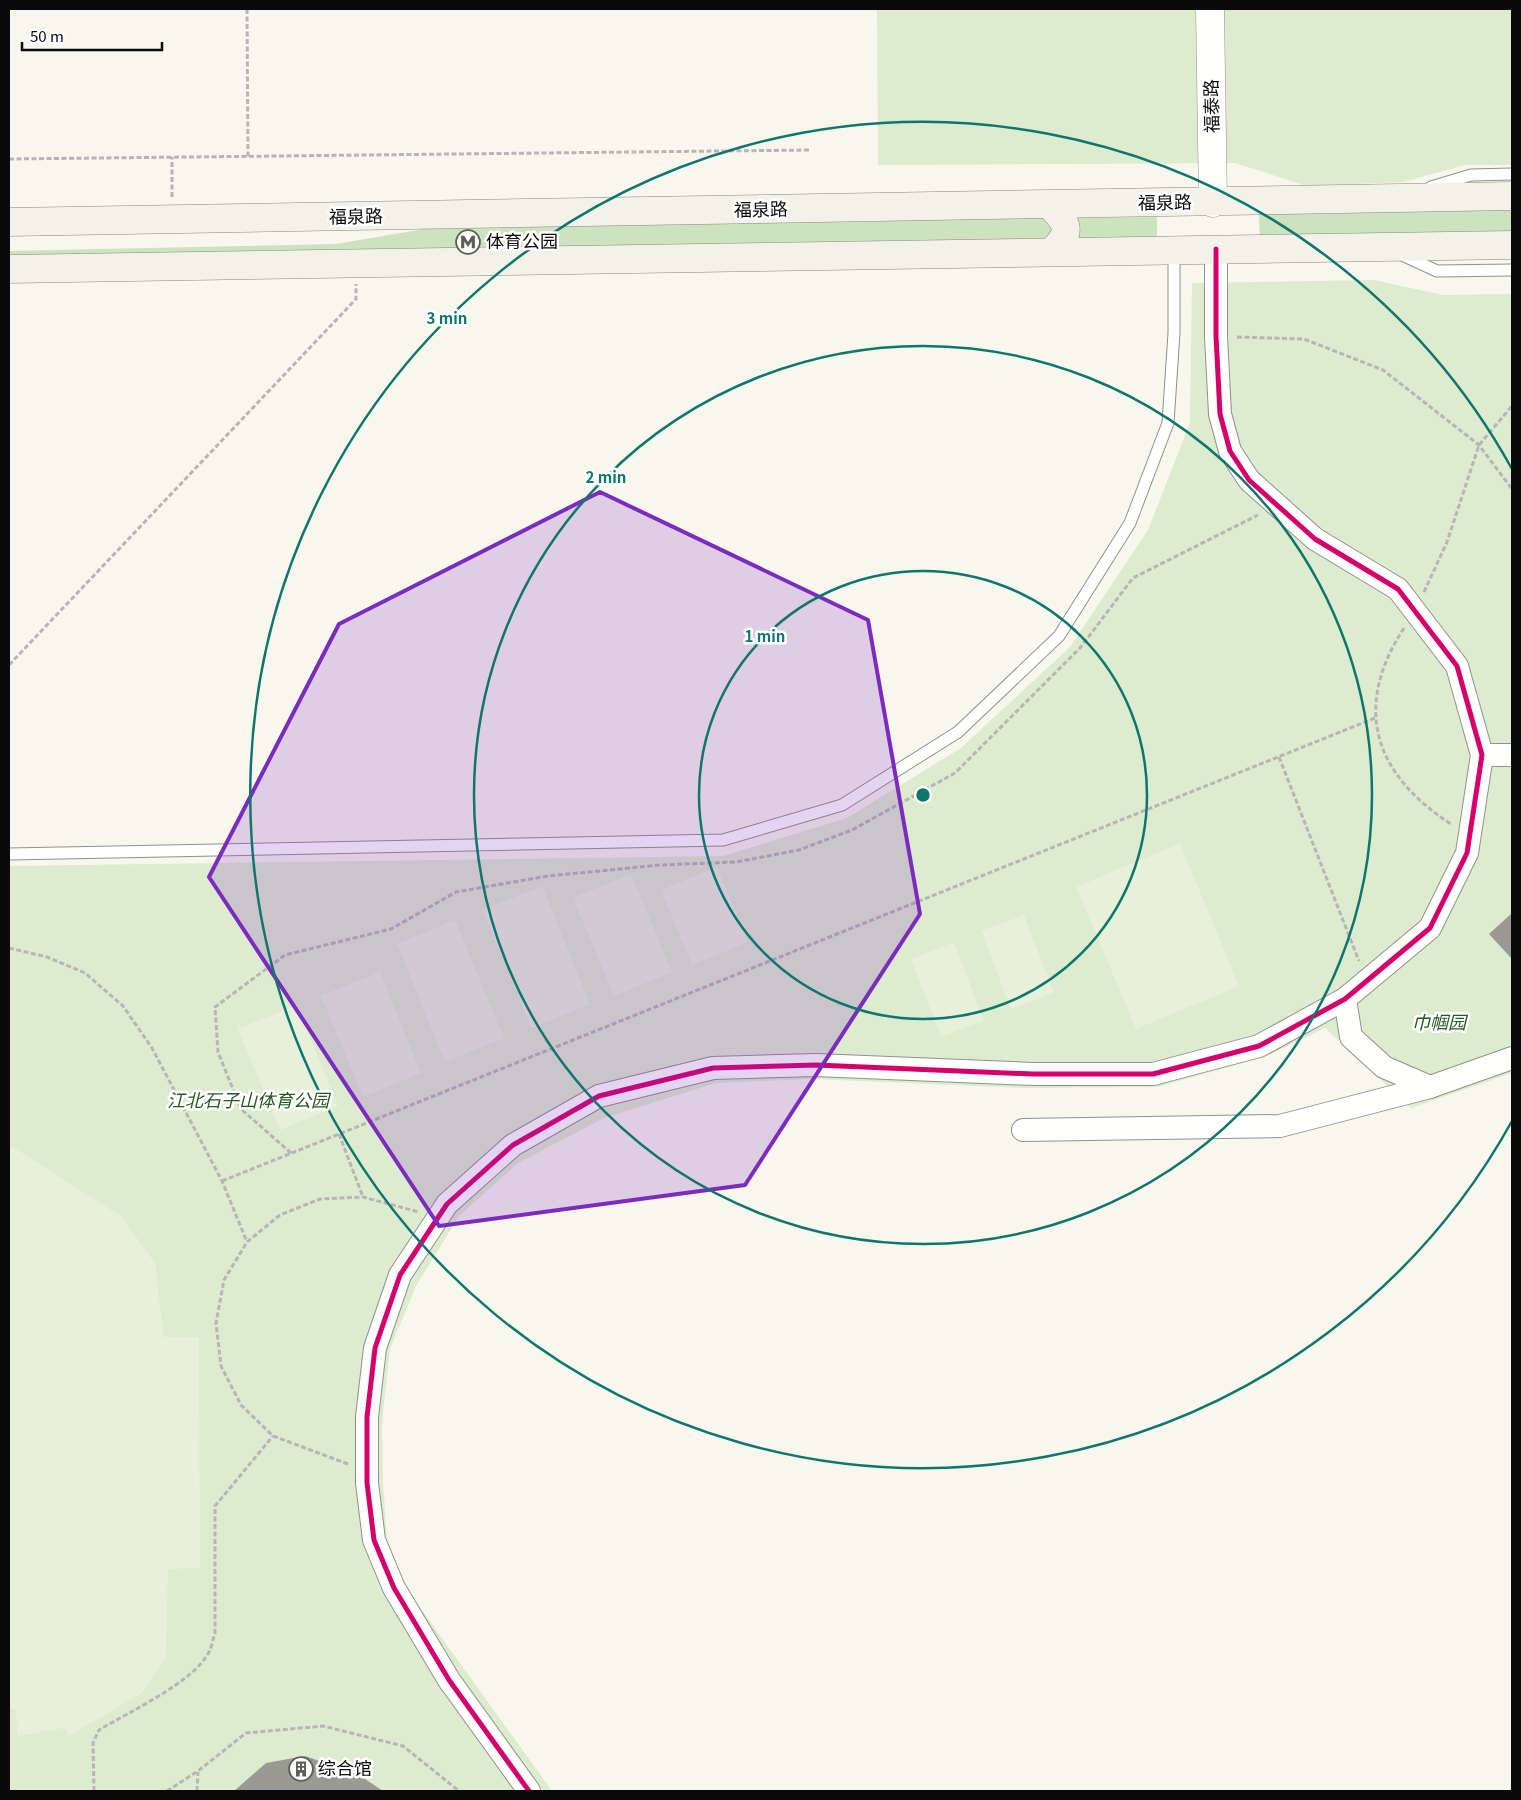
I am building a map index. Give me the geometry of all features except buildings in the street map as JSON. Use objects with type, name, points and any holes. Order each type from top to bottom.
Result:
[{"type":"main road","name":"福泉路","points":[[9,222],[1214,203],[1512,196]]},
{"type":"main road","points":[[1050,205],[1064,220],[1066,232],[1063,241],[1052,251]]},
{"type":"main road","points":[[9,269],[1512,245]]},
{"type":"street","name":"福泰路","points":[[1210,9],[1214,203]]},
{"type":"street","points":[[529,1791],[450,1680],[394,1588],[374,1540],[367,1472],[367,1417],[376,1348],[400,1275],[447,1204],[513,1145],[599,1096],[713,1068],[816,1066],[1033,1074],[1153,1074],[1259,1046],[1345,999],[1430,928],[1467,853],[1482,755],[1457,666],[1398,590],[1316,539],[1249,480],[1230,451],[1220,414],[1216,336],[1216,249]]},
{"type":"street","points":[[1482,755],[1512,755]]},
{"type":"street","points":[[1345,999],[1351,1037],[1384,1067],[1430,1087]]},
{"type":"street","points":[[1023,1130],[1280,1126],[1430,1087],[1512,1058]]},
{"type":"lane","points":[[1392,199],[1471,176],[1512,174]]},
{"type":"lane","points":[[1384,247],[1436,271],[1512,270]]},
{"type":"lane","points":[[9,854],[723,840],[842,805],[958,732],[1059,636],[1130,523],[1168,423],[1174,333],[1174,249]]},
{"type":"path","points":[[246,9],[248,157]]},
{"type":"path","points":[[9,159],[811,150]]},
{"type":"path","points":[[172,157],[172,220]]},
{"type":"path","points":[[9,665],[356,299],[357,263]]},
{"type":"path","points":[[1216,336],[1304,339],[1383,370],[1479,445],[1512,489]]},
{"type":"path","points":[[1470,836],[1432,811],[1402,783],[1381,750],[1374,718],[1382,677],[1398,637],[1414,611],[1447,542],[1479,445],[1512,406]]},
{"type":"path","points":[[222,1181],[1374,718]]},
{"type":"path","points":[[1279,756],[1367,981]]},
{"type":"path","points":[[9,948],[47,957],[85,973],[124,1006],[152,1048],[222,1181],[247,1242]]},
{"type":"path","points":[[339,1134],[362,1197]]},
{"type":"path","points":[[367,1472],[273,1436],[242,1405],[221,1366],[216,1323],[224,1280],[247,1242],[280,1215],[320,1199],[362,1197],[438,1218]]},
{"type":"path","points":[[94,1791],[93,1743],[99,1730],[182,1682],[195,1670],[209,1652],[214,1633],[215,1506],[273,1436]]},
{"type":"path","points":[[168,1791],[198,1771],[246,1733],[323,1726],[403,1746],[459,1791]]},
{"type":"path","points":[[198,1771],[198,1791]]},
{"type":"highlighted area","points":[[600,492],[868,620],[920,914],[745,1185],[439,1226],[209,877],[339,624]]},
{"type":"green space","points":[[877,9],[1512,9],[1512,165],[1465,165],[1403,182],[1307,186],[1235,163],[878,165]]},
{"type":"green space","points":[[1512,209],[1512,237],[1260,243],[1259,214]]},
{"type":"green space","points":[[1050,217],[1058,232],[1049,246],[9,263],[9,251],[336,244],[424,229]]},
{"type":"green space","points":[[1157,217],[1157,244],[1072,245],[1071,218]]},
{"type":"green space","name":"江北石子山体育公园","points":[[1374,280],[1443,295],[1512,294],[1512,1073],[1411,1108],[1325,1028],[1265,1057],[1157,1087],[1026,1088],[813,1079],[716,1083],[604,1118],[518,1163],[459,1216],[416,1286],[390,1349],[382,1422],[383,1484],[387,1539],[403,1584],[552,1791],[9,1791],[9,866],[723,856],[847,818],[961,748],[1070,647],[1148,530],[1190,423],[1192,283]]},
{"type":"green space","points":[[1180,843],[1239,986],[1136,1029],[1076,887]]},
{"type":"green space","points":[[717,867],[748,942],[692,965],[661,890]]},
{"type":"green space","points":[[631,874],[672,972],[614,996],[573,898]]},
{"type":"green space","points":[[542,886],[590,1004],[531,1028],[483,910]]},
{"type":"green space","points":[[1024,915],[1054,993],[1011,1009],[981,931]]},
{"type":"green space","points":[[455,920],[504,1038],[445,1062],[397,944]]},
{"type":"green space","points":[[954,942],[984,1021],[941,1037],[911,959]]},
{"type":"green space","points":[[380,972],[421,1073],[363,1097],[321,996]]},
{"type":"green space","points":[[297,1005],[338,1106],[280,1130],[238,1029]]},
{"type":"green space","points":[[13,1147],[121,1216],[155,1263],[164,1337],[199,1337],[200,1568],[168,1569],[166,1657],[142,1693],[69,1736],[64,1728],[17,1736],[16,1710],[9,1709],[9,1148]]},
{"type":"cycle path","points":[[529,1791],[449,1680],[394,1588],[374,1540],[367,1483],[367,1417],[375,1348],[400,1275],[447,1204],[513,1145],[599,1096],[713,1068],[816,1065],[1033,1074],[1153,1074],[1259,1046],[1345,999],[1430,928],[1467,853],[1482,755],[1457,666],[1398,589],[1315,539],[1249,480],[1230,451],[1220,414],[1216,336],[1216,249]]},
{"type":"place","name":"体育公园","points":[[468,242]]},
{"type":"place","name":"综合馆","points":[[301,1769]]},
{"type":"park label","name":"巾帼园","points":[[1439,1023]]}]
